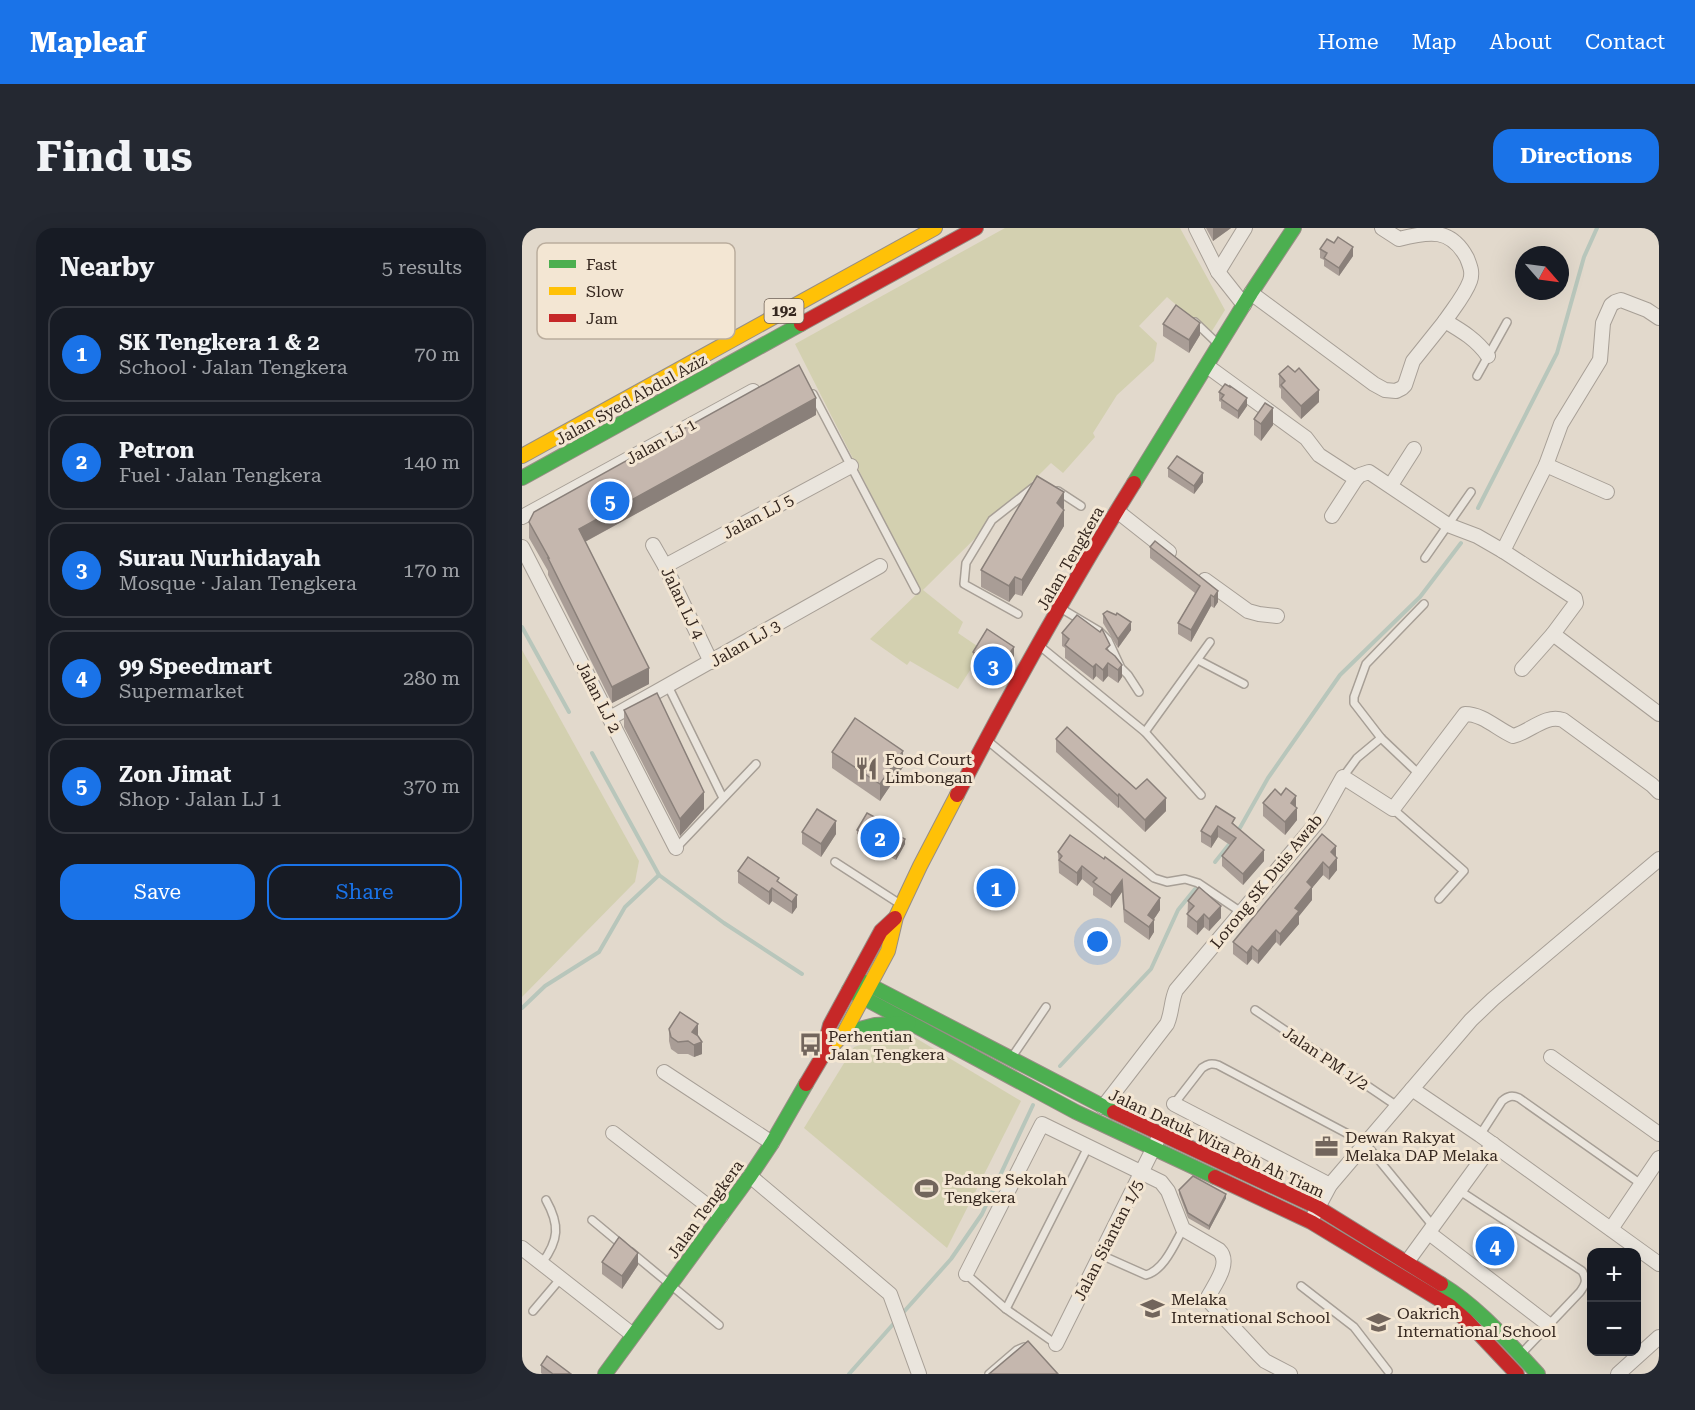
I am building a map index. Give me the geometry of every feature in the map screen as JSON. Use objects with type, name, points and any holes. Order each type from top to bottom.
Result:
[{"type":"main road","name":"Jalan Syed Abdul Aziz","points":[[735,338],[935,228]]},
{"type":"main road","name":"Jalan Syed Abdul Aziz","points":[[522,478],[976,228]]},
{"type":"main road","name":"Jalan Tengkera","points":[[605,1374],[750,1176],[822,1057],[844,1033],[888,951],[899,911],[952,802],[986,739],[1117,511],[1294,228]]},
{"type":"main road","name":"Jalan Syed Abdul Aziz","points":[[522,456],[733,339]]},
{"type":"main road","points":[[522,447],[548,441]]},
{"type":"main road","name":"Jalan Tengkera","points":[[822,1057],[830,1025],[881,931],[899,911]]},
{"type":"main road","points":[[888,951],[889,973],[899,1001]]},
{"type":"main road","name":"Jalan Datuk Wira Poh Ah Tiam","points":[[856,978],[867,992],[912,1023],[1076,1112],[1311,1222],[1443,1300],[1458,1311],[1517,1374]]},
{"type":"main road","name":"Jalan Datuk Wira Poh Ah Tiam","points":[[849,990],[867,992],[899,1001],[1103,1107],[1317,1207],[1471,1304],[1538,1374]]},
{"type":"main road","points":[[844,1033],[875,1025],[912,1023]]},
{"type":"street","points":[[1196,228],[1218,272],[1248,299],[1374,384],[1385,390],[1396,391],[1405,385],[1413,361],[1445,321],[1470,280],[1472,269],[1458,242],[1443,232],[1423,233],[1399,239],[1382,228]]},
{"type":"street","points":[[1218,272],[1245,228]]},
{"type":"street","points":[[1503,550],[1546,465],[1561,424],[1600,360],[1603,323],[1611,305],[1621,300],[1647,310],[1659,318]]},
{"type":"street","points":[[1445,321],[1472,338],[1488,356]]},
{"type":"street","points":[[1206,366],[1306,438],[1319,455],[1356,479]]},
{"type":"street","name":"Jalan LJ 1","points":[[522,517],[766,384]]},
{"type":"street","points":[[1390,485],[1414,449]]},
{"type":"street","points":[[1546,465],[1607,492]]},
{"type":"street","name":"Jalan LJ 5","points":[[665,566],[851,466]]},
{"type":"street","points":[[1332,516],[1356,479],[1369,472],[1448,525],[1478,536],[1503,550],[1575,598],[1576,603],[1553,634],[1522,669]]},
{"type":"street","points":[[1117,511],[1178,560]]},
{"type":"street","name":"Jalan LJ 4","points":[[653,545],[711,662]]},
{"type":"street","name":"Jalan LJ 2","points":[[522,547],[676,848]]},
{"type":"street","name":"Jalan LJ 3","points":[[610,718],[880,566]]},
{"type":"street","points":[[1196,573],[1248,611],[1276,616]]},
{"type":"street","points":[[1553,634],[1659,714]]},
{"type":"street","points":[[1343,777],[1393,809],[1465,714],[1478,716],[1513,736],[1557,718],[1563,720],[1659,792]]},
{"type":"street","name":"Lorong SK Duis Awab","points":[[1103,1107],[1167,1024],[1176,990],[1319,820],[1343,777]]},
{"type":"street","points":[[1311,1222],[1330,1185],[1471,1020],[1492,999],[1659,859]]},
{"type":"street","points":[[1551,1057],[1659,1134]]},
{"type":"street","points":[[664,1072],[772,1143]]},
{"type":"street","points":[[1412,1089],[1658,1260]]},
{"type":"street","points":[[1174,1104],[1330,1185]]},
{"type":"street","points":[[966,1274],[1042,1124],[1161,1182],[1168,1191],[1184,1229],[1223,1254],[1224,1266],[1207,1299],[1265,1361],[1290,1374]]},
{"type":"street","points":[[613,1133],[721,1216]]},
{"type":"street","name":"Jalan Siantan 1/5","points":[[1056,1344],[1160,1135]]},
{"type":"street","points":[[1407,1262],[1493,1144]]},
{"type":"street","points":[[1611,1229],[1659,1158]]},
{"type":"street","points":[[750,1176],[890,1294],[919,1374]]},
{"type":"street","points":[[1432,1230],[1549,1325]]},
{"type":"street","points":[[522,1248],[633,1335]]},
{"type":"street","points":[[1618,1374],[1659,1337]]},
{"type":"lane","points":[[1185,314],[1219,345]]},
{"type":"lane","points":[[1477,376],[1507,322]]},
{"type":"lane","points":[[810,388],[916,590]]},
{"type":"lane","points":[[1018,614],[964,584],[966,563],[992,520],[1043,481]]},
{"type":"lane","points":[[1053,487],[1081,506]]},
{"type":"lane","points":[[1425,558],[1471,492]]},
{"type":"lane","points":[[1419,774],[1381,738],[1354,703],[1354,697],[1366,664],[1424,604]]},
{"type":"lane","points":[[1060,608],[1099,631],[1108,640],[1117,661],[1139,692]]},
{"type":"lane","points":[[1145,732],[1210,642]]},
{"type":"lane","points":[[1039,645],[1145,732],[1201,795]]},
{"type":"lane","points":[[1198,660],[1244,684]]},
{"type":"lane","points":[[668,686],[723,798]]},
{"type":"lane","points":[[1343,777],[1357,758],[1381,738]]},
{"type":"lane","points":[[986,739],[1154,878],[1167,882],[1185,879],[1198,883],[1241,912]]},
{"type":"lane","points":[[676,848],[756,764]]},
{"type":"lane","points":[[1393,809],[1464,870],[1439,899]]},
{"type":"lane","points":[[836,862],[899,911]]},
{"type":"lane","points":[[1010,1060],[1046,1007]]},
{"type":"lane","name":"Jalan PM 1/2","points":[[1256,1010],[1397,1106]]},
{"type":"lane","points":[[1174,1104],[1202,1068],[1212,1064],[1365,1143],[1432,1230]]},
{"type":"lane","points":[[1480,1135],[1502,1101],[1513,1095],[1641,1184]]},
{"type":"lane","points":[[1006,1309],[1088,1146]]},
{"type":"lane","points":[[1460,1191],[1582,1271],[1586,1276],[1585,1284],[1580,1292],[1521,1354]]},
{"type":"lane","points":[[542,1263],[553,1247],[556,1235],[555,1219],[546,1200]]},
{"type":"lane","points":[[592,1220],[719,1325]]},
{"type":"lane","points":[[1101,1255],[1146,1275],[1159,1267],[1184,1229]]},
{"type":"lane","points":[[966,1274],[1006,1309],[1056,1344]]},
{"type":"lane","points":[[533,1311],[561,1278]]},
{"type":"lane","points":[[1301,1286],[1354,1327],[1387,1373]]},
{"type":"lane","points":[[989,1374],[1022,1347],[1029,1347],[1034,1351]]},
{"type":"shaded area","points":[[1005,228],[1180,228],[1225,310],[1210,334],[1167,297],[1139,326],[1157,343],[1154,361],[1117,395],[1093,433],[1095,437],[1063,473],[1051,463],[923,590],[963,622],[958,633],[983,650],[958,689],[910,661],[907,665],[870,639],[920,591],[795,344]]},
{"type":"shaded area","points":[[522,650],[639,861],[635,882],[522,997]]},
{"type":"shaded area","name":"Padang Sekolah Tengkera","points":[[904,1031],[1021,1101],[947,1248],[804,1128],[854,1047]]},
{"type":"building","points":[[1338,237],[1353,247],[1339,268],[1324,258],[1327,253],[1320,249],[1327,239],[1334,243]]},
{"type":"building","points":[[1176,305],[1200,323],[1189,340],[1163,324]]},
{"type":"building","points":[[799,365],[816,398],[579,529],[649,668],[612,687],[529,522],[534,512]]},
{"type":"building","points":[[1288,366],[1295,372],[1299,368],[1319,390],[1301,406],[1281,385],[1285,381],[1279,374]]},
{"type":"building","points":[[1225,384],[1247,398],[1238,411],[1221,399],[1224,395],[1219,392]]},
{"type":"building","points":[[1265,403],[1273,408],[1261,424],[1254,419]]},
{"type":"building","points":[[1177,456],[1203,473],[1194,486],[1168,468]]},
{"type":"building","points":[[1037,476],[1064,492],[1057,503],[1064,510],[1022,580],[1015,577],[1009,586],[981,570]]},
{"type":"building","points":[[1155,541],[1218,591],[1214,597],[1211,595],[1191,630],[1178,623],[1200,586],[1150,547]]},
{"type":"building","points":[[1107,611],[1116,615],[1117,613],[1131,622],[1118,639],[1103,614]]},
{"type":"building","points":[[1077,615],[1100,632],[1102,629],[1110,645],[1106,649],[1122,665],[1118,670],[1108,663],[1103,670],[1096,664],[1093,667],[1065,645],[1069,639],[1062,633]]},
{"type":"building","points":[[987,629],[1014,647],[999,669],[973,652]]},
{"type":"building","points":[[657,693],[704,792],[680,819],[624,710]]},
{"type":"building","points":[[855,718],[903,751],[880,784],[832,752]]},
{"type":"building","points":[[1067,727],[1136,789],[1147,779],[1166,798],[1145,820],[1056,739]]},
{"type":"building","points":[[1286,788],[1296,796],[1291,803],[1297,808],[1285,822],[1263,803],[1275,789],[1281,795]]},
{"type":"building","points":[[1216,806],[1235,818],[1232,823],[1264,850],[1243,874],[1222,856],[1236,838],[1218,826],[1211,837],[1201,831]]},
{"type":"building","points":[[817,809],[836,821],[821,844],[802,832]]},
{"type":"building","points":[[867,813],[882,821],[880,826],[905,839],[896,856],[870,842],[873,838],[857,830]]},
{"type":"building","points":[[1322,834],[1336,846],[1331,852],[1337,858],[1329,868],[1323,862],[1307,882],[1312,887],[1295,908],[1299,911],[1280,934],[1276,930],[1258,951],[1252,946],[1247,953],[1233,942]]},
{"type":"building","points":[[1070,835],[1104,859],[1105,857],[1160,898],[1148,915],[1154,920],[1149,927],[1124,909],[1122,880],[1111,895],[1093,882],[1097,878],[1082,866],[1077,873],[1059,860],[1062,856],[1058,852]]},
{"type":"building","points":[[748,857],[779,878],[777,881],[797,895],[792,902],[772,888],[769,892],[738,871]]},
{"type":"building","points":[[1199,887],[1221,906],[1209,919],[1204,914],[1197,922],[1187,914],[1194,906],[1188,901]]},
{"type":"building","points":[[680,1012],[698,1024],[692,1032],[702,1042],[694,1045],[688,1041],[678,1042],[671,1037],[669,1029]]},
{"type":"building","points":[[1193,1176],[1226,1194],[1209,1226],[1188,1213],[1179,1190]]},
{"type":"building","points":[[619,1237],[638,1253],[622,1276],[602,1262]]},
{"type":"building","points":[[1028,1341],[1058,1374],[989,1374]]},
{"type":"building","points":[[547,1356],[571,1374],[553,1374],[541,1365]]},
{"type":"waterway","points":[[1478,508],[1557,353],[1584,257],[1597,228]]},
{"type":"waterway","points":[[1237,833],[1268,778],[1340,675],[1420,597],[1461,543]]},
{"type":"waterway","points":[[522,627],[569,712]]},
{"type":"waterway","points":[[592,753],[659,875],[724,923],[802,974]]},
{"type":"waterway","points":[[1215,862],[1231,842]]},
{"type":"waterway","points":[[522,1008],[545,986],[599,952],[625,907],[659,875]]},
{"type":"waterway","points":[[1060,1066],[1151,969],[1178,910],[1195,889]]},
{"type":"waterway","points":[[901,1315],[951,1259],[982,1214],[1033,1105]]},
{"type":"waterway","points":[[849,1374],[896,1321]]},
{"type":"traffic: fast","points":[[1134,483],[1251,293],[1294,228]]},
{"type":"traffic: fast","points":[[522,478],[801,324]]},
{"type":"traffic: fast","points":[[856,978],[1114,1112]]},
{"type":"traffic: fast","points":[[849,990],[1076,1112],[1215,1177]]},
{"type":"traffic: fast","points":[[844,1033],[875,1025],[909,1023]]},
{"type":"traffic: fast","points":[[605,1374],[750,1176],[806,1084]]},
{"type":"traffic: fast","points":[[1441,1284],[1481,1314],[1538,1374]]},
{"type":"traffic: slow","points":[[735,338],[935,228]]},
{"type":"traffic: slow","points":[[522,456],[734,339]]},
{"type":"traffic: slow","points":[[822,1057],[844,1033],[888,951],[896,917],[957,795]]},
{"type":"traffic: jam","points":[[801,324],[976,228]]},
{"type":"traffic: jam","points":[[957,795],[1042,637],[1134,483]]},
{"type":"traffic: jam","points":[[806,1084],[822,1057],[830,1025],[881,931],[895,918]]},
{"type":"traffic: jam","points":[[1114,1112],[1317,1207],[1441,1284]]},
{"type":"traffic: jam","points":[[1215,1177],[1311,1222],[1450,1306],[1517,1374]]},
{"type":"place","name":"Zon Jimat","points":[[610,501]]},
{"type":"place","name":"Surau Nurhidayah","points":[[993,666]]},
{"type":"place","name":"Food Court Limbongan","points":[[867,768]]},
{"type":"place","name":"Petron","points":[[880,838]]},
{"type":"place","name":"SK Tengkera 1 & 2","points":[[996,888]]},
{"type":"place","name":"Perhentian Jalan Tengkera","points":[[810,1045]]},
{"type":"place","name":"Dewan Rakyat Melaka DAP Melaka","points":[[1327,1146]]},
{"type":"place","name":"Padang Sekolah Tengkera","points":[[926,1188]]},
{"type":"place","name":"99 Speedmart","points":[[1495,1246]]},
{"type":"place","name":"Melaka International School","points":[[1153,1308]]},
{"type":"place","name":"Oakrich International School","points":[[1379,1322]]}]
